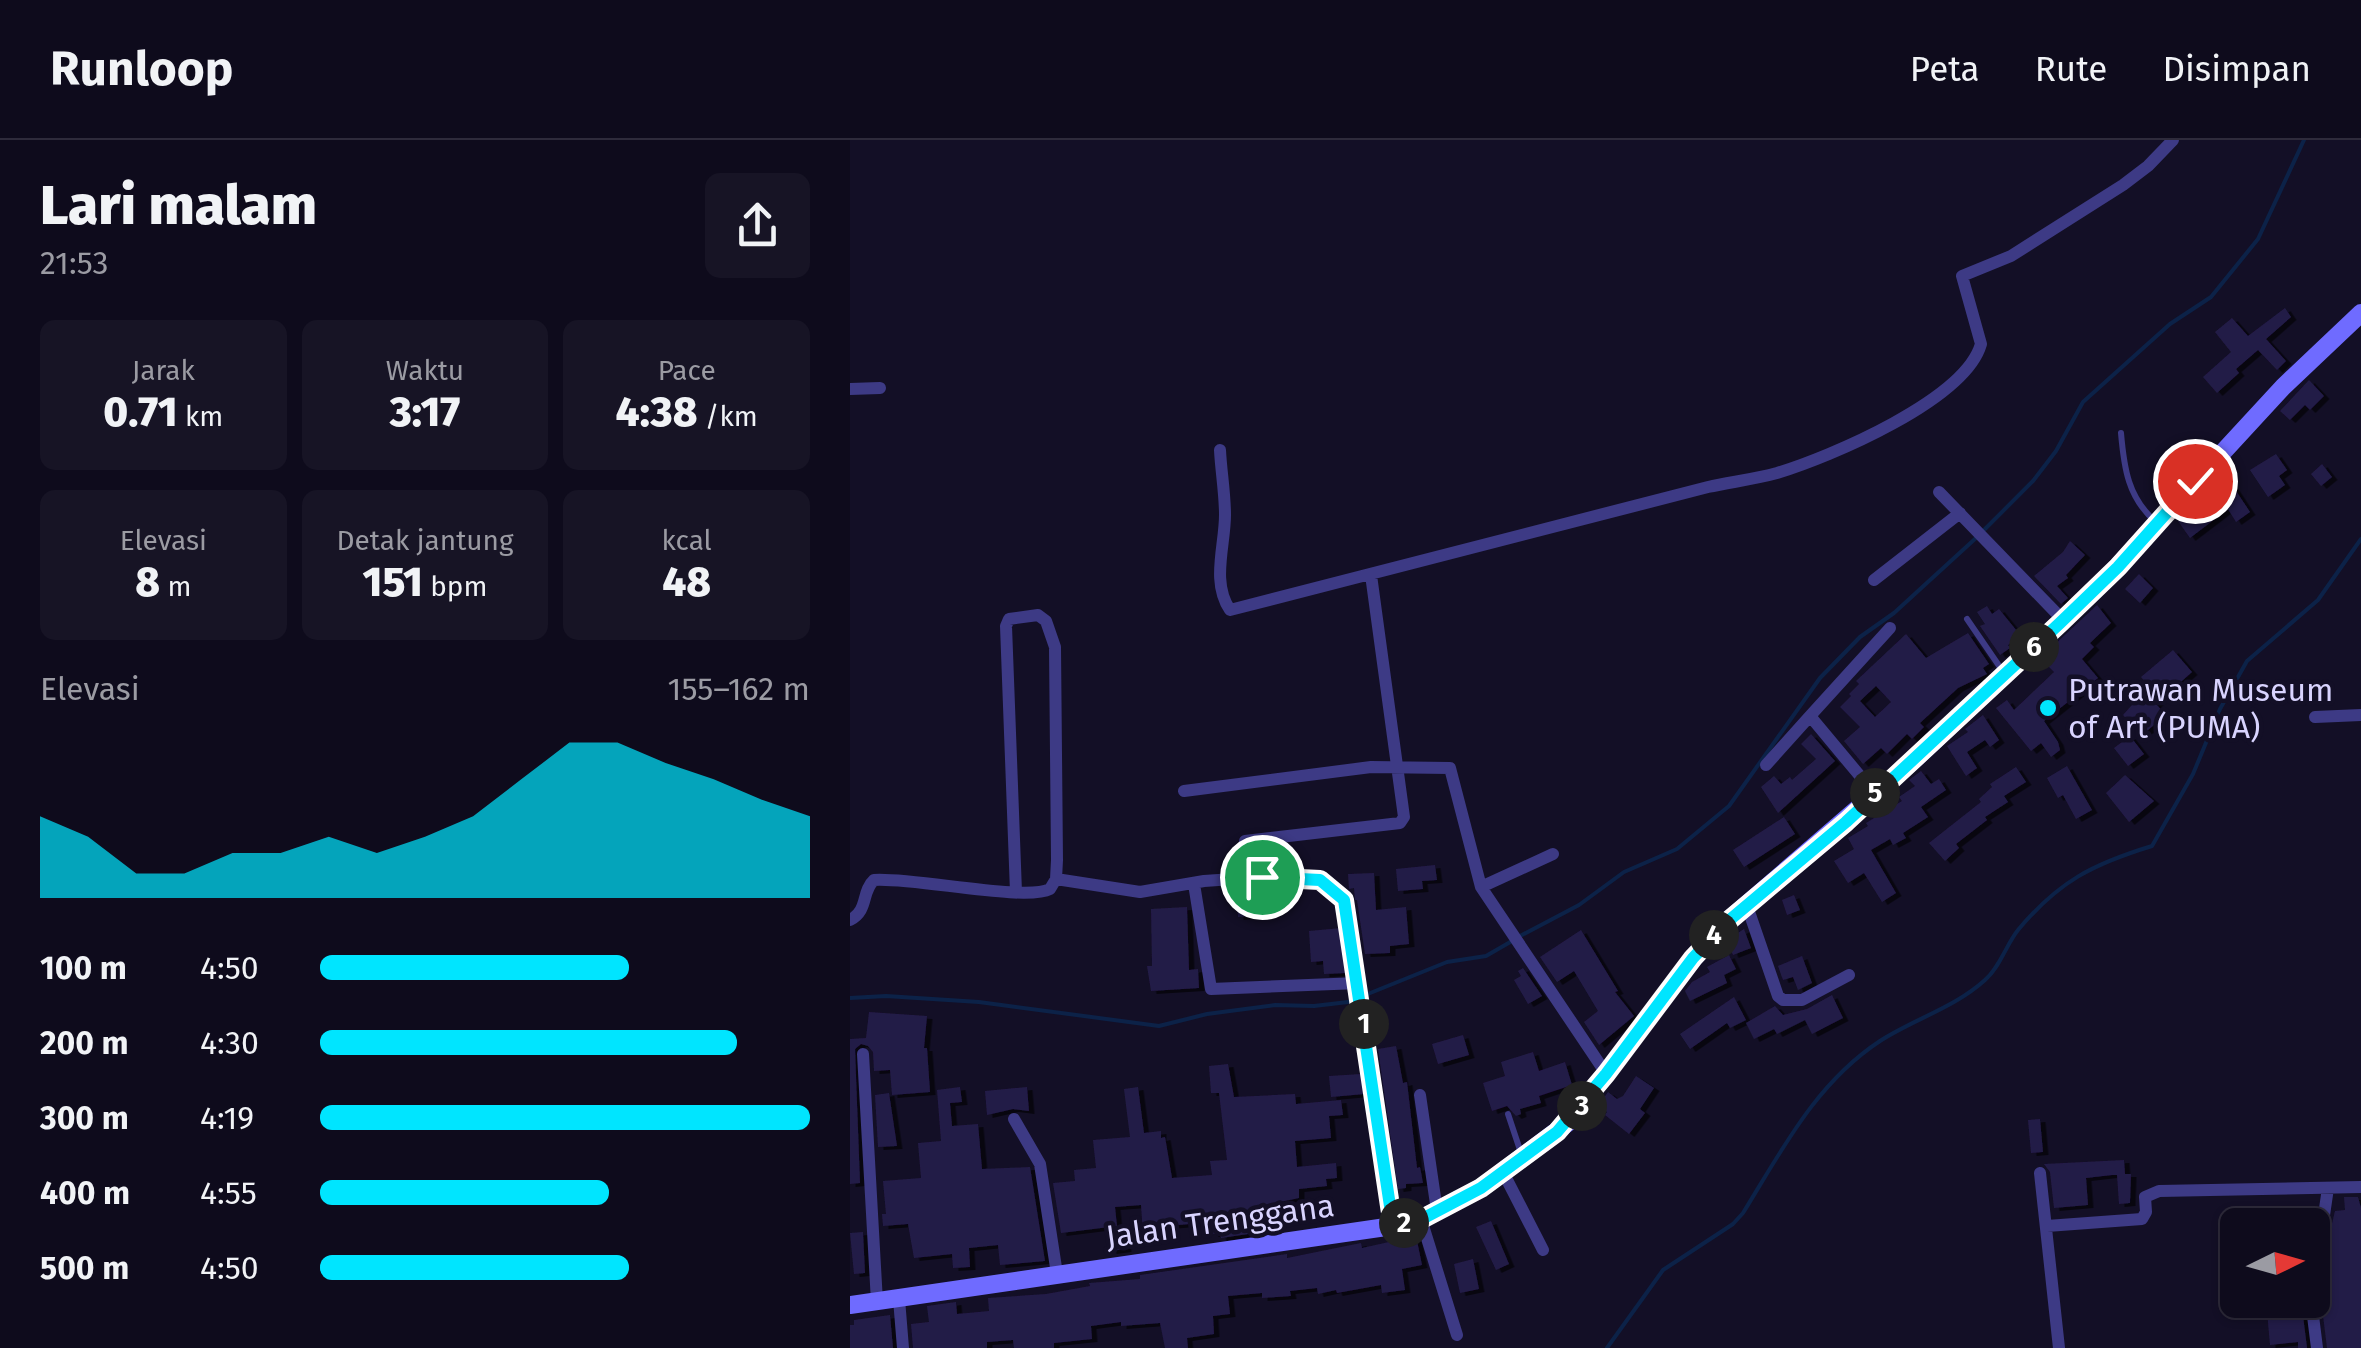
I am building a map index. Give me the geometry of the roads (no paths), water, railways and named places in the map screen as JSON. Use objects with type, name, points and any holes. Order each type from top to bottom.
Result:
[{"type":"main road","name":"Jalan Trenggana","points":[[850,1305],[1393,1226],[1429,1215],[1504,1174],[1570,1120],[1693,958],[1746,904],[1874,794],[2062,620],[2129,555],[2283,387],[2361,313]]},
{"type":"street","points":[[1220,450],[1225,514],[1220,568],[1228,610],[1708,487],[1774,474],[1887,427],[1958,379],[1978,354],[1980,332],[1962,276],[2011,256],[2124,185],[2172,140]]},
{"type":"street","points":[[850,389],[880,388]]},
{"type":"street","points":[[1939,492],[2062,620]]},
{"type":"street","points":[[1874,580],[1960,513]]},
{"type":"street","points":[[1245,842],[1400,823],[1404,817],[1371,575]]},
{"type":"street","points":[[850,920],[864,906],[868,887],[874,880],[937,882],[1016,892],[1042,894],[1050,889],[1056,879],[1055,647],[1046,621],[1038,615],[1009,619],[1006,626],[1016,892]]},
{"type":"street","points":[[1766,765],[1890,628]]},
{"type":"street","points":[[2315,717],[2361,715]]},
{"type":"street","points":[[1810,716],[1874,794]]},
{"type":"street","points":[[1184,791],[1398,767],[1450,768],[1481,887],[1606,1074]]},
{"type":"street","points":[[1481,887],[1552,854]]},
{"type":"street","points":[[1056,879],[1140,892],[1262,877],[1320,880],[1329,884],[1348,908],[1393,1226]]},
{"type":"street","points":[[1194,884],[1211,989],[1359,983]]},
{"type":"street","points":[[1746,904],[1778,996],[1783,1000],[1802,1000],[1849,975]]},
{"type":"street","points":[[863,1054],[877,1302]]},
{"type":"street","points":[[1420,1095],[1429,1215],[1457,1335]]},
{"type":"street","points":[[1014,1120],[1038,1157],[1057,1274]]},
{"type":"street","points":[[2040,1173],[2059,1348]]},
{"type":"street","points":[[1504,1174],[1543,1250]]},
{"type":"street","points":[[2048,1226],[2142,1219],[2146,1212],[2145,1197],[2159,1191],[2361,1187]]},
{"type":"street","points":[[2321,1188],[2321,1208]]},
{"type":"street","points":[[899,1299],[903,1348]]},
{"type":"street","points":[[2313,1318],[2317,1348]]},
{"type":"lane","points":[[2121,433],[2130,486],[2151,529]]},
{"type":"lane","points":[[1968,619],[2005,674]]},
{"type":"lane","points":[[1508,1114],[1523,1159]]},
{"type":"waterway","points":[[1983,531],[2033,481],[2056,451],[2083,402],[2170,324],[2211,297],[2258,239],[2304,140]]},
{"type":"waterway","points":[[1520,936],[1579,905],[1624,872],[1677,849],[1729,806],[1820,678],[1860,637],[1894,613],[1976,538]]},
{"type":"waterway","points":[[1607,1348],[1663,1270],[1733,1224],[1743,1213],[1802,1119],[1857,1058],[1985,980],[2033,913],[2078,876],[2152,846],[2193,774],[2220,709],[2247,661],[2318,600],[2361,539]]},
{"type":"waterway","points":[[850,998],[886,996],[979,1002],[1159,1026],[1207,1014],[1275,1005],[1348,1002],[1447,962],[1486,956],[1512,941]]},
{"type":"place","name":"Putrawan Museum of Art (PUMA)","points":[[2048,708]]}]
